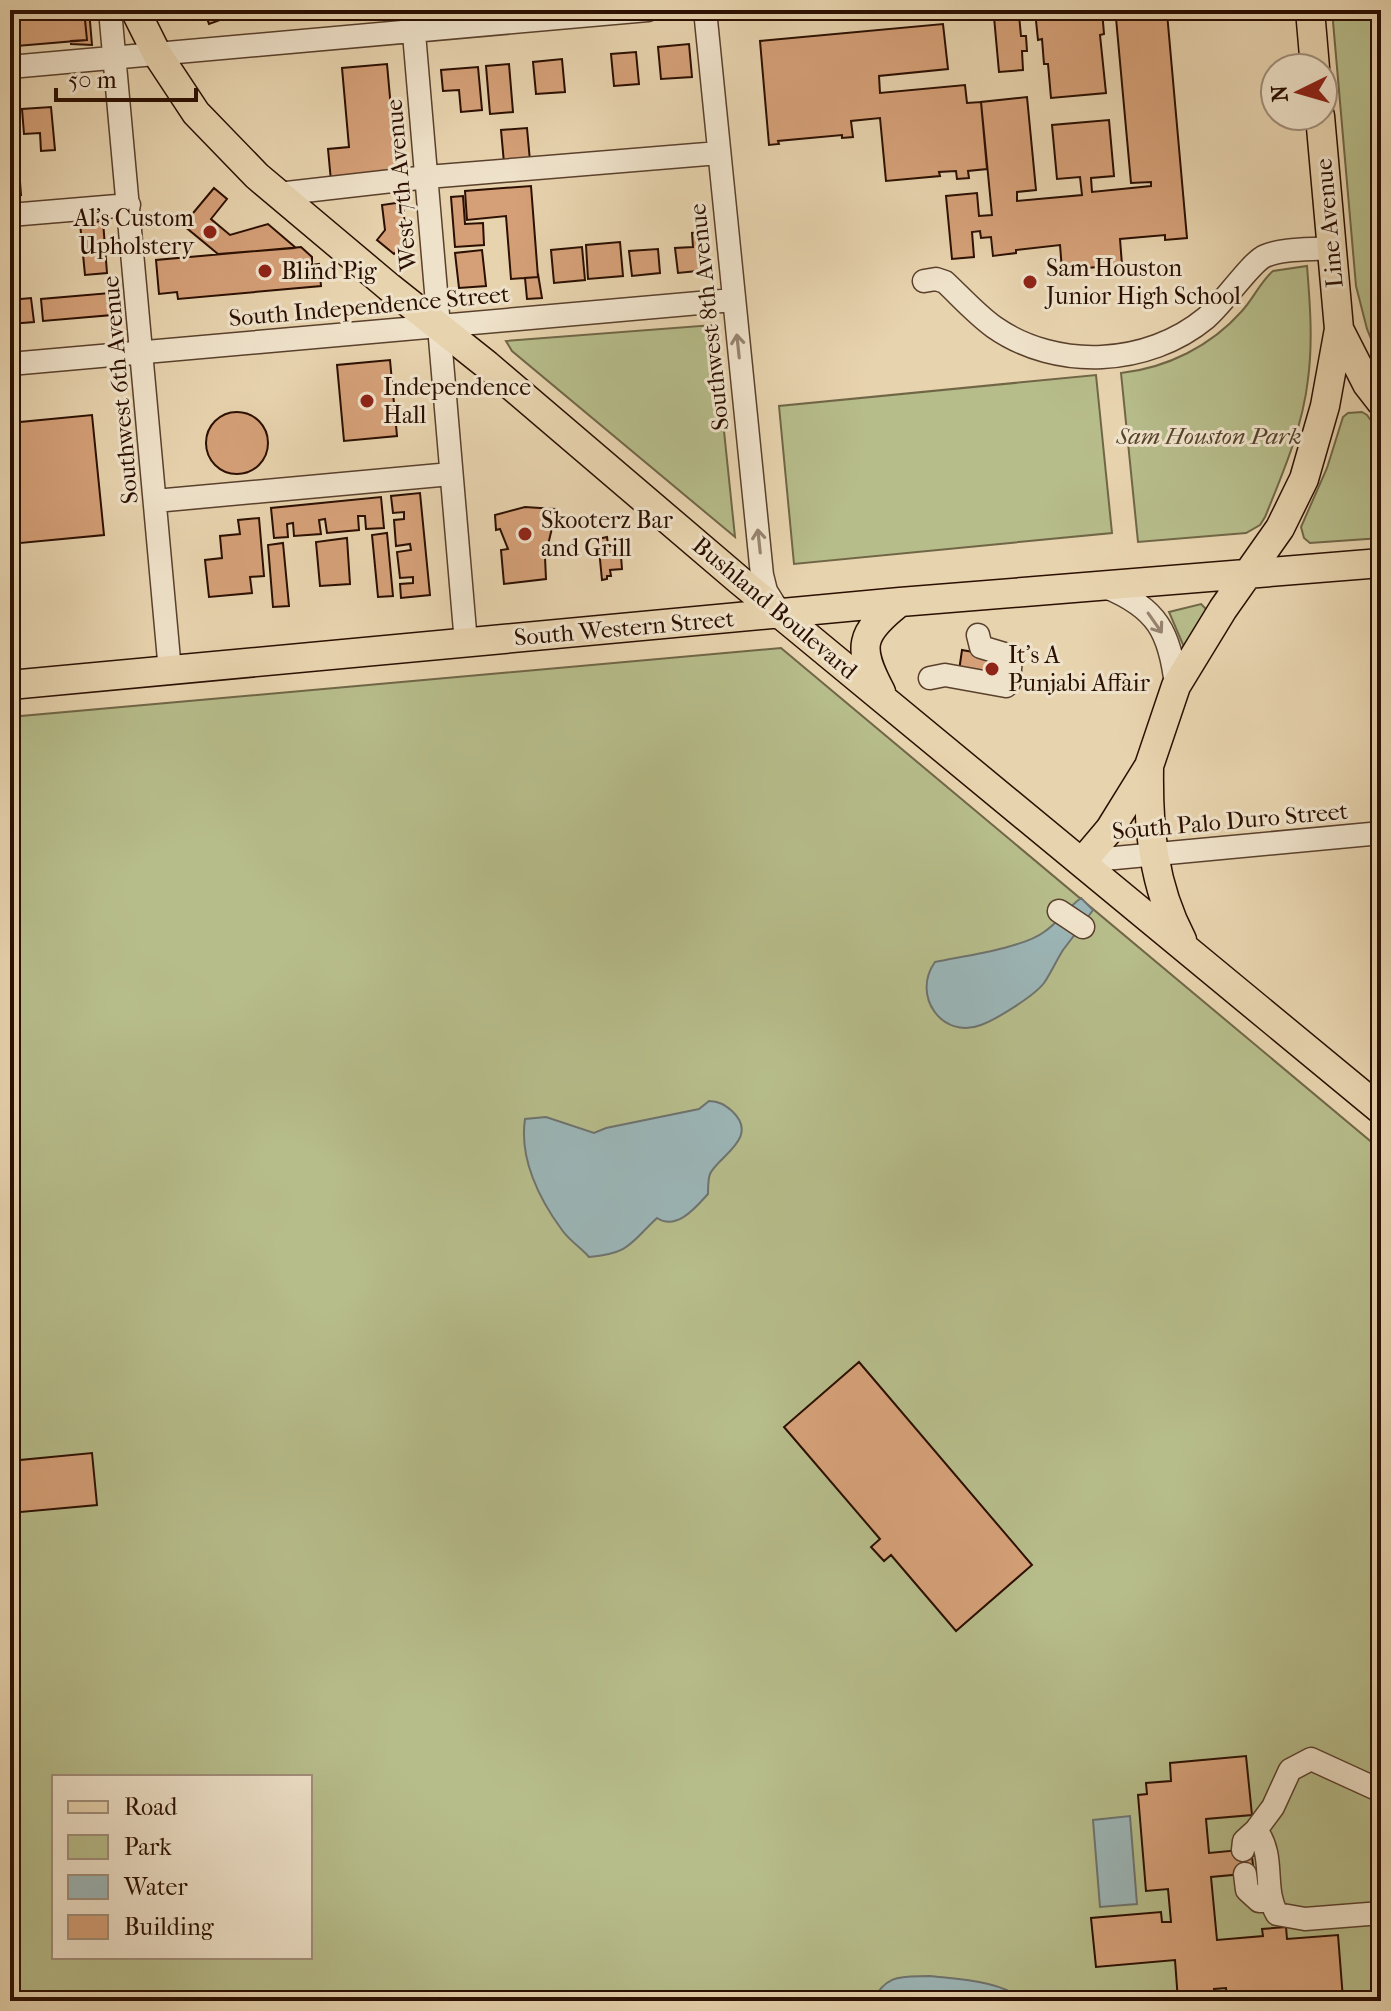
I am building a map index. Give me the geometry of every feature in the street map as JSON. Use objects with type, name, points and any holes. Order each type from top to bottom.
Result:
[{"type":"main road","name":"Bushland Boulevard","points":[[135,10],[157,54],[209,128],[278,194],[1381,1110]]},
{"type":"main road","points":[[1310,10],[1314,52]]},
{"type":"main road","name":"Line Avenue","points":[[1149,766],[1176,686],[1212,625],[1280,528],[1304,479],[1325,406],[1339,329],[1321,132]]},
{"type":"main road","name":"Line Avenue","points":[[1339,329],[1367,384],[1381,402]]},
{"type":"main road","name":"South Western Street","points":[[10,685],[900,602],[1381,563]]},
{"type":"main road","points":[[883,697],[870,672],[865,643],[877,620],[900,602]]},
{"type":"main road","points":[[1149,766],[1153,854],[1163,898],[1186,948]]},
{"type":"main road","points":[[1083,861],[1110,829],[1149,766]]},
{"type":"street","name":"Southwest 6th Avenue","points":[[110,10],[170,671]]},
{"type":"street","points":[[10,67],[157,54],[413,20],[648,10]]},
{"type":"street","name":"Southwest 8th Avenue","points":[[705,10],[762,575],[766,591],[781,614]]},
{"type":"street","name":"West 7th Avenue","points":[[413,20],[466,643]]},
{"type":"street","points":[[278,194],[427,177],[719,153]]},
{"type":"street","points":[[10,215],[129,205]]},
{"type":"street","points":[[924,281],[936,279],[945,282],[996,329],[1031,346],[1070,356],[1114,356],[1164,343],[1197,325],[1225,302],[1254,264],[1264,256],[1332,248]]},
{"type":"street","name":"South Independence Street","points":[[10,364],[733,300]]},
{"type":"street","points":[[155,501],[451,474]]},
{"type":"street","points":[[1101,585],[1130,597],[1153,616],[1165,637],[1173,661],[1176,686]]},
{"type":"street","points":[[930,678],[945,675],[1006,686],[1009,683],[1011,656],[981,647],[978,635]]},
{"type":"street","name":"South Palo Duro Street","points":[[1083,861],[1381,833]]},
{"type":"street","points":[[1059,911],[1083,927]]},
{"type":"street","points":[[1243,1850],[1244,1841],[1273,1807],[1290,1770],[1311,1759],[1381,1791]]},
{"type":"street","points":[[1256,1830],[1265,1841],[1269,1901],[1277,1914],[1305,1919],[1381,1913]]},
{"type":"street","points":[[1245,1874],[1247,1890],[1259,1901],[1269,1901]]},
{"type":"green space","points":[[1332,10],[1381,10],[1381,363],[1367,329],[1356,286],[1339,90],[1339,52],[1336,52]]},
{"type":"green space","name":"Sam Houston Park","points":[[1307,266],[1311,337],[1305,397],[1291,449],[1265,517],[1260,525],[1246,533],[1138,542],[1121,373],[1155,366],[1202,345],[1230,324],[1273,271]]},
{"type":"green space","points":[[713,325],[735,537],[512,351],[506,341]]},
{"type":"green space","points":[[1096,375],[1112,533],[794,564],[779,406]]},
{"type":"green space","name":"Sam Houston Park","points":[[1362,412],[1381,435],[1381,538],[1310,543],[1304,538],[1301,527],[1327,468],[1343,417],[1348,413]]},
{"type":"green space","points":[[1201,604],[1206,609],[1205,613],[1184,647],[1169,612]]},
{"type":"green space","points":[[781,648],[1381,1150],[1381,2001],[10,2001],[10,717]]},
{"type":"water","points":[[1081,898],[1093,910],[1063,950],[1044,983],[1032,994],[996,1018],[967,1028],[954,1026],[934,1012],[927,988],[928,975],[935,962],[992,951],[1034,938]]},
{"type":"water","points":[[709,1101],[722,1104],[732,1111],[740,1121],[742,1130],[740,1138],[710,1174],[708,1194],[679,1220],[672,1222],[657,1218],[629,1245],[614,1253],[589,1257],[562,1230],[539,1192],[525,1148],[525,1119],[546,1117],[594,1133],[699,1109]]},
{"type":"water","points":[[1130,1816],[1137,1904],[1100,1907],[1093,1820]]},
{"type":"water","points":[[930,1976],[992,1985],[1014,1994],[1021,2001],[872,2001],[884,1985],[896,1978]]},
{"type":"building","points":[[14,10],[84,10],[87,40],[17,46]]},
{"type":"building","points":[[84,10],[89,10],[92,45],[71,44],[71,41],[87,40]]},
{"type":"building","points":[[204,10],[232,10],[234,15],[209,24]]},
{"type":"building","points":[[1102,10],[1104,34],[1100,35],[1106,93],[1051,98],[1048,64],[1044,64],[1042,39],[1038,40],[1035,11]]},
{"type":"building","points":[[1167,13],[1187,238],[1165,240],[1165,235],[1120,239],[1122,265],[1062,270],[1060,245],[993,256],[991,237],[981,238],[980,231],[972,232],[974,257],[952,259],[946,196],[977,193],[979,216],[992,215],[981,102],[1027,97],[1036,190],[1017,192],[1017,201],[1082,195],[1080,177],[1057,179],[1052,125],[1109,120],[1114,176],[1091,178],[1092,192],[1151,186],[1151,182],[1131,183],[1116,18]]},
{"type":"building","points":[[1019,15],[1021,36],[1026,36],[1027,51],[1022,51],[1023,70],[999,72],[994,17]]},
{"type":"building","points":[[943,24],[948,69],[879,76],[880,93],[965,85],[967,103],[981,102],[987,169],[968,171],[969,178],[957,179],[956,171],[939,172],[940,176],[886,181],[880,118],[851,121],[853,137],[842,138],[842,135],[778,141],[779,144],[769,145],[760,41]]},
{"type":"building","points":[[689,44],[692,77],[661,79],[658,47]]},
{"type":"building","points":[[636,52],[639,84],[614,86],[611,54]]},
{"type":"building","points":[[562,59],[565,92],[536,94],[533,62]]},
{"type":"building","points":[[387,64],[397,175],[331,181],[328,149],[349,147],[342,68]]},
{"type":"building","points":[[509,64],[513,112],[490,114],[486,66]]},
{"type":"building","points":[[478,67],[482,110],[461,112],[459,90],[443,91],[441,70]]},
{"type":"building","points":[[51,107],[55,150],[41,151],[40,133],[24,134],[22,109]]},
{"type":"building","points":[[527,128],[530,161],[504,163],[501,130]]},
{"type":"building","points":[[10,169],[19,169],[21,195],[10,196]]},
{"type":"building","points":[[531,186],[538,277],[511,279],[506,216],[467,220],[465,191]]},
{"type":"building","points":[[214,188],[227,199],[211,219],[230,235],[268,224],[296,248],[218,254],[183,225]]},
{"type":"building","points":[[463,196],[465,224],[483,223],[484,245],[455,247],[451,197]]},
{"type":"building","points":[[403,202],[406,243],[394,254],[377,240],[385,230],[382,205]]},
{"type":"building","points":[[103,221],[107,273],[85,275],[80,223]]},
{"type":"building","points":[[703,232],[707,270],[678,273],[675,248],[693,247],[692,233]]},
{"type":"building","points":[[620,242],[623,276],[588,279],[586,245]]},
{"type":"building","points":[[301,247],[312,257],[312,265],[319,264],[321,286],[178,299],[177,292],[159,294],[156,260]]},
{"type":"building","points":[[582,247],[585,280],[554,283],[551,250]]},
{"type":"building","points":[[658,249],[660,273],[632,276],[629,251]]},
{"type":"building","points":[[482,250],[486,286],[459,288],[455,253]]},
{"type":"building","points":[[538,274],[542,298],[527,299],[525,278],[538,277]]},
{"type":"building","points":[[110,293],[112,315],[43,321],[41,299]]},
{"type":"building","points":[[31,298],[34,322],[10,324],[10,300]]},
{"type":"building","name":"Independence Hall","points":[[390,360],[397,436],[344,441],[337,365]]},
{"type":"building","points":[[231,412],[243,412],[259,421],[266,431],[266,455],[259,465],[243,474],[231,474],[211,460],[206,449],[206,437],[220,417]]},
{"type":"building","points":[[92,415],[104,535],[10,544],[10,423]]},
{"type":"building","points":[[420,493],[430,595],[401,598],[400,584],[413,583],[413,577],[400,578],[397,552],[411,550],[410,544],[396,546],[394,520],[404,519],[404,512],[393,513],[391,496]]},
{"type":"building","points":[[381,497],[384,528],[366,529],[365,516],[358,516],[359,530],[327,533],[325,519],[319,520],[321,534],[294,536],[293,523],[287,524],[288,537],[274,538],[271,508]]},
{"type":"building","points":[[525,507],[555,509],[558,524],[553,524],[545,557],[546,579],[504,584],[501,550],[508,549],[500,529],[496,530],[495,515]]},
{"type":"building","points":[[259,518],[264,576],[250,577],[252,593],[209,597],[205,560],[222,558],[220,536],[240,534],[238,520]]},
{"type":"building","points":[[387,533],[393,596],[378,597],[372,535]]},
{"type":"building","points":[[607,537],[608,544],[620,543],[622,569],[610,570],[611,576],[602,580],[598,539]]},
{"type":"building","points":[[347,538],[350,584],[320,586],[316,542]]},
{"type":"building","points":[[283,543],[289,606],[273,607],[268,545]]},
{"type":"building","points":[[962,650],[1007,658],[1003,683],[959,671]]},
{"type":"building","points":[[859,1362],[1032,1565],[956,1631],[891,1555],[884,1561],[871,1547],[880,1539],[784,1427]]},
{"type":"building","points":[[92,1453],[97,1505],[10,1513],[10,1461]]},
{"type":"building","points":[[1246,1756],[1252,1815],[1206,1819],[1209,1853],[1251,1849],[1254,1873],[1211,1877],[1217,1940],[1263,1936],[1262,1929],[1286,1927],[1287,1939],[1338,1935],[1343,1999],[1227,2001],[1226,1988],[1214,1989],[1215,2001],[1178,2001],[1175,1960],[1096,1967],[1091,1918],[1161,1912],[1162,1922],[1171,1922],[1168,1889],[1146,1891],[1138,1795],[1147,1794],[1146,1783],[1171,1781],[1170,1763]]},
{"type":"place","name":"Al's Custom Upholstery","points":[[210,232]]},
{"type":"place","name":"Blind Pig","points":[[265,271]]},
{"type":"place","name":"Sam Houston Junior High School","points":[[1030,282]]},
{"type":"place","name":"Independence Hall","points":[[367,401]]},
{"type":"place","name":"Skooterz Bar and Grill","points":[[525,534]]},
{"type":"place","name":"It's A Punjabi Affair","points":[[992,669]]}]
